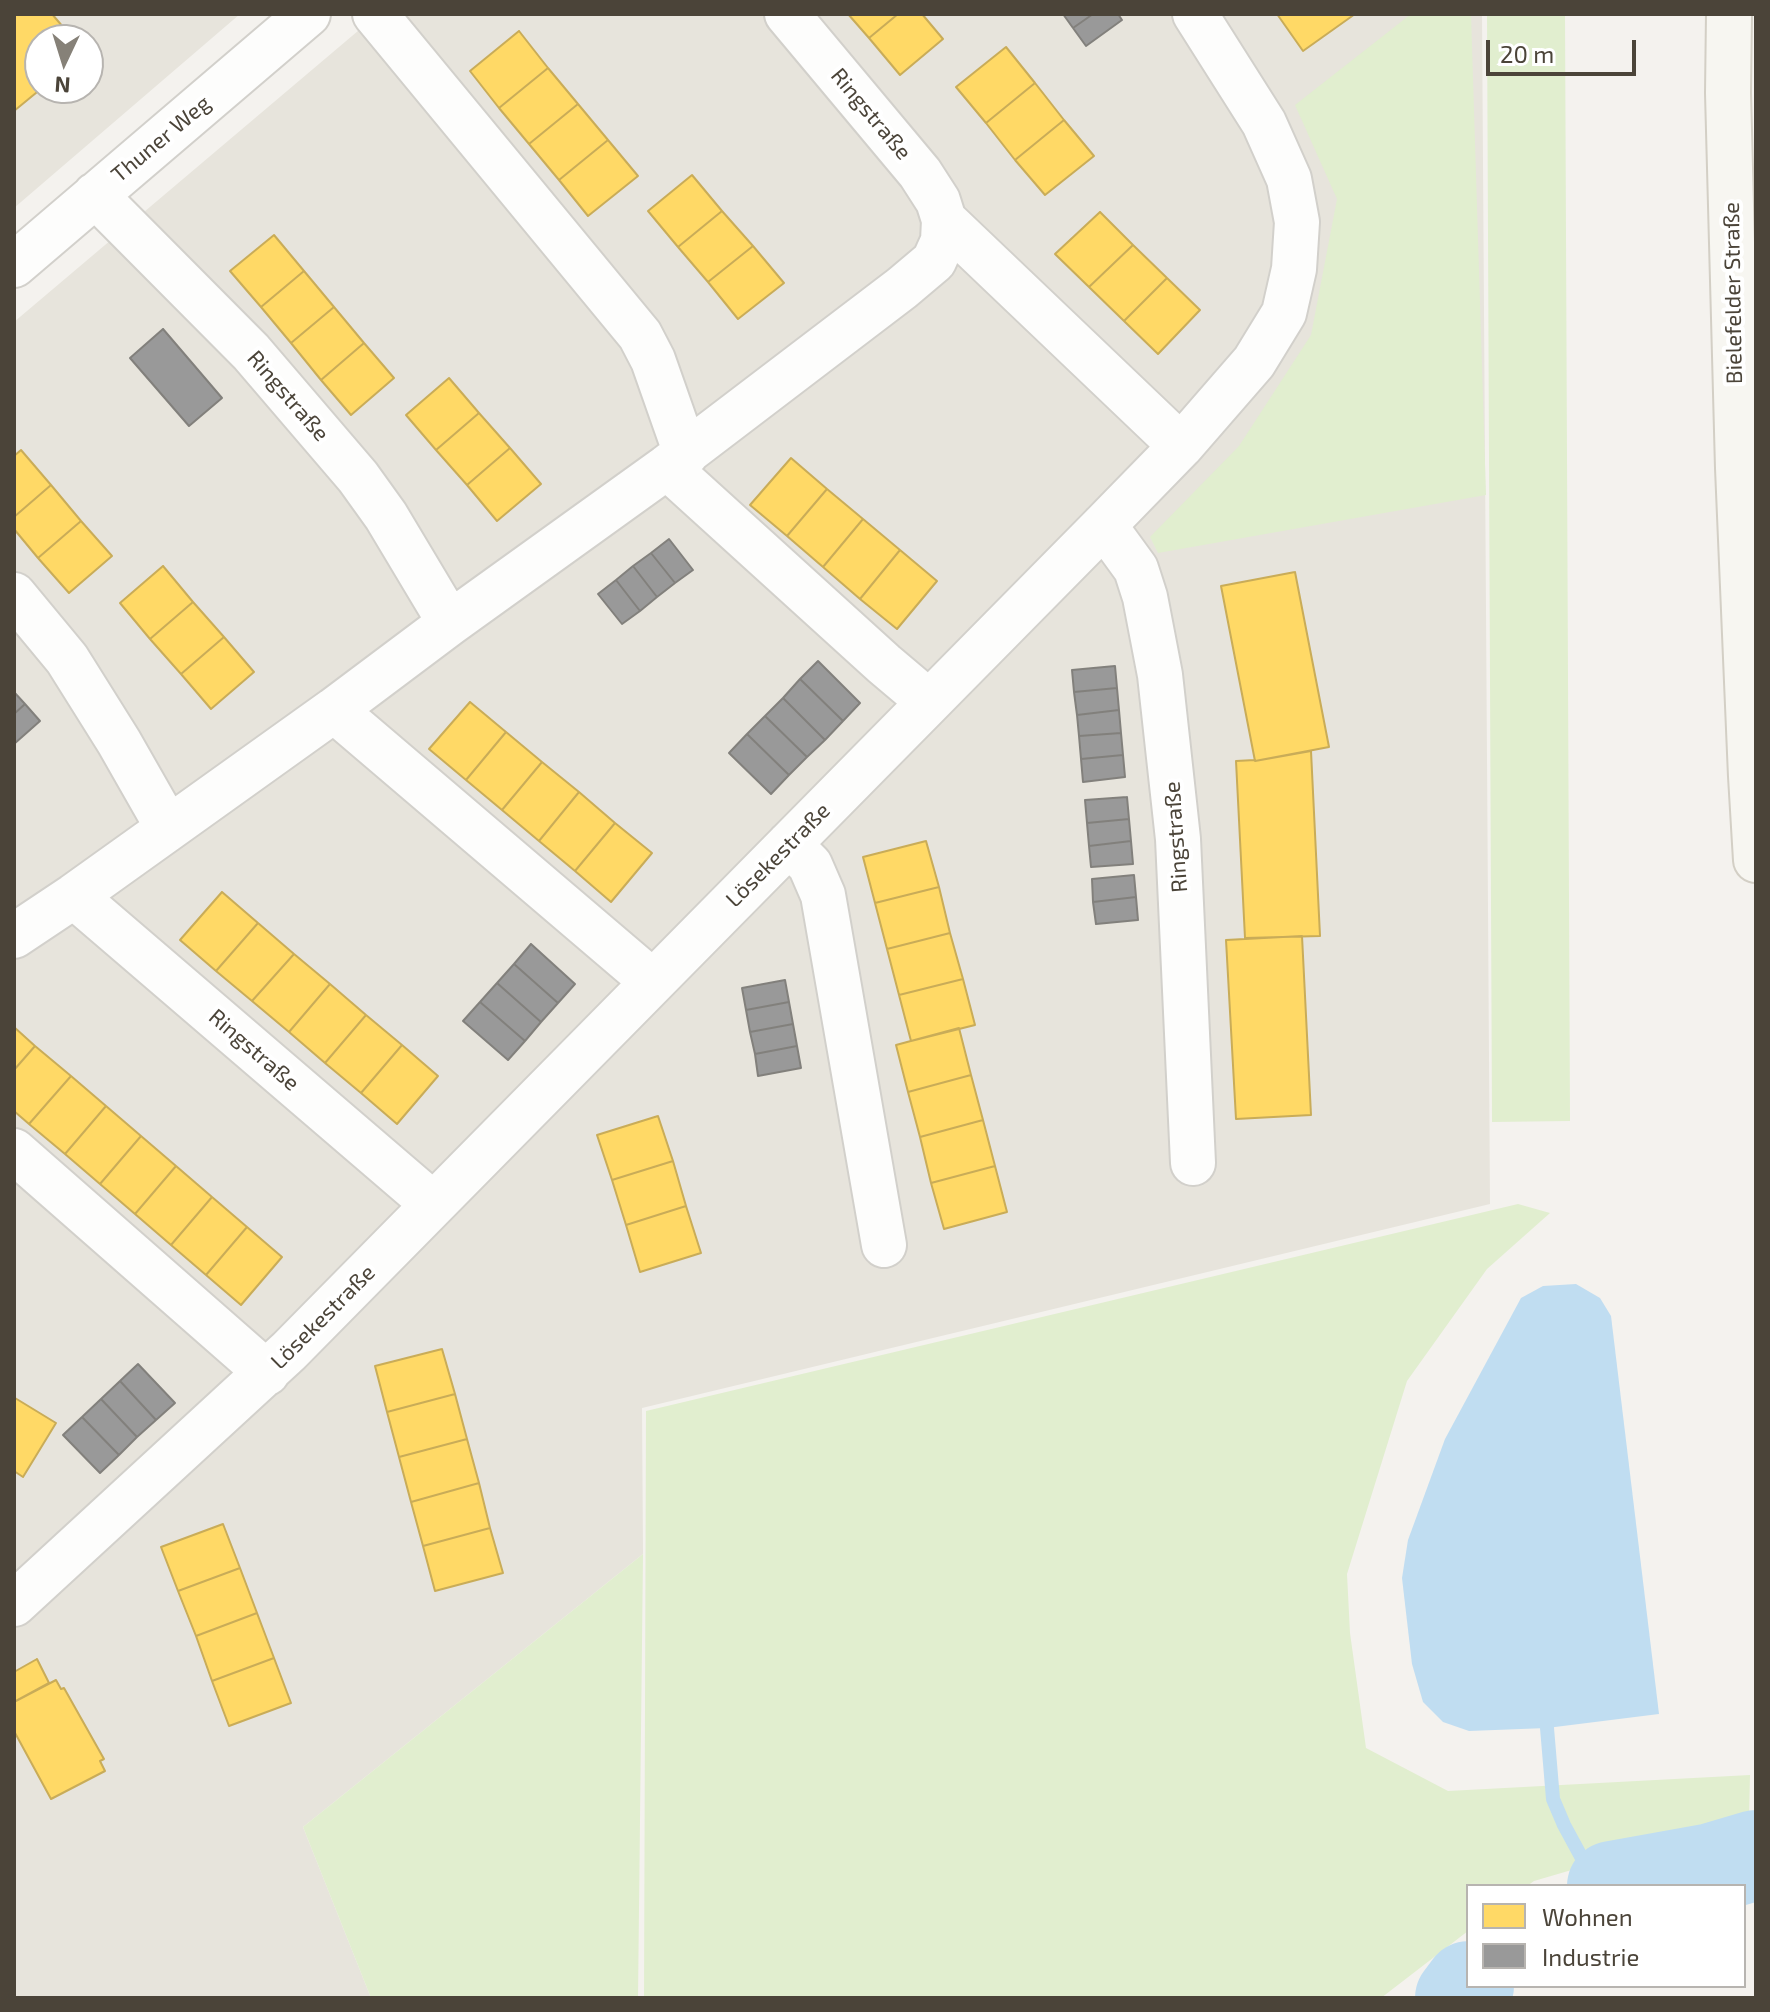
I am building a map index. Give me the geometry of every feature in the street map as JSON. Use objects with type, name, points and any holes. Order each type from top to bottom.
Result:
[{"type":"main road","name":"Bielefelder Straße","points":[[1729,14],[1738,468],[1756,860]]},
{"type":"street","name":"Thuner Weg","points":[[14,265],[308,14]]},
{"type":"street","points":[[375,14],[640,335],[653,360],[676,460],[884,664],[929,702]]},
{"type":"street","name":"Ringstraße","points":[[787,14],[920,173],[938,201],[944,220],[1181,446]]},
{"type":"street","name":"Lösekestraße","points":[[24,1579],[267,1373],[1104,525],[1181,446],[1254,362],[1284,313],[1294,269],[1297,222],[1289,179],[1264,123],[1195,14]]},
{"type":"street","name":"Ringstraße","points":[[95,195],[251,352],[358,477],[386,516],[450,623]]},
{"type":"street","points":[[14,936],[334,710],[676,460],[902,288],[934,261],[943,241],[944,220]]},
{"type":"street","name":"Ringstraße","points":[[1104,525],[1136,569],[1145,597],[1160,675],[1178,839],[1193,1163]]},
{"type":"street","points":[[14,595],[67,659],[168,828]]},
{"type":"street","points":[[334,710],[653,982]]},
{"type":"street","points":[[789,844],[810,865],[823,895],[884,1245]]},
{"type":"street","name":"Ringstraße","points":[[74,896],[433,1204]]},
{"type":"street","points":[[14,1151],[267,1373]]},
{"type":"shaded area","points":[[14,14],[240,14],[14,208]]},
{"type":"shaded area","points":[[378,14],[1482,14],[1490,1204],[642,1408],[643,1554],[303,1827],[371,1998],[14,1998],[14,322]]},
{"type":"green space","points":[[1411,14],[1471,14],[1486,495],[1158,553],[1150,537],[1239,446],[1311,335],[1337,199],[1295,105]]},
{"type":"green space","points":[[1487,14],[1565,14],[1570,1121],[1492,1122]]},
{"type":"green space","points":[[1518,1204],[1550,1213],[1487,1269],[1407,1381],[1347,1574],[1350,1633],[1366,1748],[1448,1791],[1750,1775],[1749,1818],[1530,1884],[1466,1884],[1466,1933],[1381,1998],[644,1998],[646,1411]]},
{"type":"green space","points":[[643,1554],[638,1998],[371,1998],[303,1827]]},
{"type":"water","points":[[1576,1284],[1600,1298],[1611,1316],[1659,1714],[1547,1728],[1469,1731],[1443,1722],[1423,1702],[1412,1664],[1402,1578],[1408,1540],[1445,1439],[1521,1298],[1543,1286]]},
{"type":"building: Wohnen","points":[[14,14],[52,14],[60,24],[24,24],[24,103],[14,111]]},
{"type":"building: Wohnen","points":[[848,14],[898,14],[869,38]]},
{"type":"building: Wohnen","points":[[898,14],[922,14],[943,39],[900,75],[869,38]]},
{"type":"building: Wohnen","points":[[1277,14],[1355,14],[1303,51]]},
{"type":"building: Wohnen","points":[[519,31],[548,68],[499,108],[470,71]]},
{"type":"building: Wohnen","points":[[1006,47],[1035,83],[986,123],[956,87]]},
{"type":"building: Wohnen","points":[[548,68],[578,104],[529,144],[499,108]]},
{"type":"building: Wohnen","points":[[1035,83],[1064,120],[1015,160],[986,123]]},
{"type":"building: Wohnen","points":[[578,104],[608,140],[559,180],[529,144]]},
{"type":"building: Wohnen","points":[[1064,120],[1094,156],[1045,195],[1015,160]]},
{"type":"building: Wohnen","points":[[608,140],[638,176],[588,216],[559,180]]},
{"type":"building: Wohnen","points":[[692,175],[722,211],[678,247],[648,211]]},
{"type":"building: Wohnen","points":[[722,211],[753,246],[708,282],[678,247]]},
{"type":"building: Wohnen","points":[[1100,212],[1133,245],[1089,287],[1055,254]]},
{"type":"building: Wohnen","points":[[274,235],[304,271],[261,307],[230,271]]},
{"type":"building: Wohnen","points":[[1133,245],[1167,278],[1124,321],[1089,287]]},
{"type":"building: Wohnen","points":[[753,246],[784,283],[738,319],[708,282]]},
{"type":"building: Wohnen","points":[[304,271],[334,307],[291,343],[261,307]]},
{"type":"building: Wohnen","points":[[1167,278],[1200,310],[1158,354],[1124,321]]},
{"type":"building: Wohnen","points":[[334,307],[364,343],[321,380],[291,343]]},
{"type":"building: Wohnen","points":[[364,343],[394,378],[351,415],[321,380]]},
{"type":"building: Wohnen","points":[[449,378],[479,413],[436,450],[406,415]]},
{"type":"building: Wohnen","points":[[479,413],[510,448],[467,485],[436,450]]},
{"type":"building: Wohnen","points":[[510,448],[541,484],[497,521],[467,485]]},
{"type":"building: Wohnen","points":[[21,450],[51,485],[14,517],[14,456]]},
{"type":"building: Wohnen","points":[[791,458],[827,489],[787,536],[750,505]]},
{"type":"building: Wohnen","points":[[51,485],[81,521],[38,558],[14,529],[14,517]]},
{"type":"building: Wohnen","points":[[827,489],[863,519],[823,567],[787,536]]},
{"type":"building: Wohnen","points":[[863,519],[900,550],[860,599],[823,567]]},
{"type":"building: Wohnen","points":[[81,521],[112,556],[69,593],[38,558]]},
{"type":"building: Wohnen","points":[[900,550],[937,581],[897,629],[860,599]]},
{"type":"building: Wohnen","points":[[163,566],[193,602],[150,639],[120,603]]},
{"type":"building: Wohnen","points":[[1295,572],[1329,747],[1255,761],[1221,586]]},
{"type":"building: Wohnen","points":[[193,602],[224,637],[181,674],[150,639]]},
{"type":"building: Wohnen","points":[[224,637],[254,672],[211,709],[181,674]]},
{"type":"building: Wohnen","points":[[470,702],[506,732],[466,780],[429,749]]},
{"type":"building: Wohnen","points":[[506,732],[542,762],[502,810],[466,780]]},
{"type":"building: Wohnen","points":[[1311,751],[1320,936],[1245,938],[1236,761],[1255,761]]},
{"type":"building: Wohnen","points":[[542,762],[579,792],[539,841],[502,810]]},
{"type":"building: Wohnen","points":[[579,792],[615,823],[575,871],[539,841]]},
{"type":"building: Wohnen","points":[[615,823],[652,853],[611,902],[575,871]]},
{"type":"building: Wohnen","points":[[926,841],[939,887],[875,903],[863,857]]},
{"type":"building: Wohnen","points":[[939,887],[950,933],[887,949],[875,903]]},
{"type":"building: Wohnen","points":[[222,892],[258,923],[216,971],[180,940]]},
{"type":"building: Wohnen","points":[[258,923],[294,954],[252,1001],[216,971]]},
{"type":"building: Wohnen","points":[[950,933],[963,979],[899,995],[887,949]]},
{"type":"building: Wohnen","points":[[1302,936],[1311,1115],[1236,1119],[1226,940]]},
{"type":"building: Wohnen","points":[[294,954],[330,984],[289,1032],[252,1001]]},
{"type":"building: Wohnen","points":[[963,979],[975,1025],[911,1041],[899,995]]},
{"type":"building: Wohnen","points":[[330,984],[366,1015],[325,1063],[289,1032]]},
{"type":"building: Wohnen","points":[[366,1015],[402,1045],[361,1093],[325,1063]]},
{"type":"building: Wohnen","points":[[14,1027],[35,1046],[14,1070]]},
{"type":"building: Wohnen","points":[[959,1028],[971,1075],[908,1092],[896,1045]]},
{"type":"building: Wohnen","points":[[402,1045],[438,1076],[397,1124],[361,1093]]},
{"type":"building: Wohnen","points":[[35,1046],[71,1076],[29,1124],[14,1111],[14,1070]]},
{"type":"building: Wohnen","points":[[971,1075],[983,1120],[920,1137],[908,1092]]},
{"type":"building: Wohnen","points":[[71,1076],[106,1106],[65,1154],[29,1124]]},
{"type":"building: Wohnen","points":[[106,1106],[141,1136],[100,1184],[65,1154]]},
{"type":"building: Wohnen","points":[[658,1116],[673,1161],[612,1180],[597,1135]]},
{"type":"building: Wohnen","points":[[983,1120],[995,1166],[931,1183],[920,1137]]},
{"type":"building: Wohnen","points":[[141,1136],[176,1166],[135,1214],[100,1184]]},
{"type":"building: Wohnen","points":[[673,1161],[686,1206],[626,1225],[612,1180]]},
{"type":"building: Wohnen","points":[[176,1166],[212,1197],[171,1245],[135,1214]]},
{"type":"building: Wohnen","points":[[995,1166],[1007,1212],[944,1229],[931,1183]]},
{"type":"building: Wohnen","points":[[212,1197],[247,1227],[206,1275],[171,1245]]},
{"type":"building: Wohnen","points":[[686,1206],[701,1253],[640,1272],[626,1225]]},
{"type":"building: Wohnen","points":[[247,1227],[282,1257],[241,1305],[206,1275]]},
{"type":"building: Wohnen","points":[[442,1349],[455,1394],[387,1412],[375,1366]]},
{"type":"building: Wohnen","points":[[455,1394],[467,1439],[399,1457],[387,1412]]},
{"type":"building: Wohnen","points":[[15,1398],[56,1423],[23,1477],[14,1471]]},
{"type":"building: Wohnen","points":[[467,1439],[479,1483],[411,1502],[399,1457]]},
{"type":"building: Wohnen","points":[[479,1483],[490,1528],[423,1546],[411,1502]]},
{"type":"building: Wohnen","points":[[223,1524],[240,1568],[178,1591],[161,1547]]},
{"type":"building: Wohnen","points":[[490,1528],[503,1573],[435,1591],[423,1546]]},
{"type":"building: Wohnen","points":[[240,1568],[257,1613],[196,1636],[178,1591]]},
{"type":"building: Wohnen","points":[[257,1613],[274,1658],[212,1681],[196,1636]]},
{"type":"building: Wohnen","points":[[274,1658],[291,1703],[229,1726],[212,1681]]},
{"type":"building: Wohnen","points":[[37,1659],[49,1683],[14,1702],[14,1672]]},
{"type":"building: Wohnen","points":[[56,1680],[61,1689],[64,1688],[104,1759],[100,1761],[105,1771],[51,1799],[14,1731],[14,1702]]},
{"type":"building: Industrie","points":[[1063,14],[1093,14],[1073,28]]},
{"type":"building: Industrie","points":[[1093,14],[1118,14],[1122,20],[1086,46],[1073,28]]},
{"type":"building: Industrie","points":[[163,329],[222,398],[189,426],[130,358]]},
{"type":"building: Industrie","points":[[669,539],[693,570],[675,583],[651,553]]},
{"type":"building: Industrie","points":[[651,553],[675,583],[657,597],[633,566]]},
{"type":"building: Industrie","points":[[633,566],[657,597],[640,611],[616,580]]},
{"type":"building: Industrie","points":[[616,580],[640,611],[622,624],[598,594]]},
{"type":"building: Industrie","points":[[818,661],[860,703],[843,721],[800,679]]},
{"type":"building: Industrie","points":[[1115,666],[1117,688],[1074,692],[1072,670]]},
{"type":"building: Industrie","points":[[800,679],[843,721],[825,740],[783,698]]},
{"type":"building: Industrie","points":[[1117,688],[1119,710],[1077,715],[1074,692]]},
{"type":"building: Industrie","points":[[14,692],[25,704],[14,714]]},
{"type":"building: Industrie","points":[[783,698],[825,740],[807,757],[765,716]]},
{"type":"building: Industrie","points":[[25,704],[40,721],[14,744],[14,714]]},
{"type":"building: Industrie","points":[[1119,710],[1121,733],[1079,736],[1077,715]]},
{"type":"building: Industrie","points":[[765,716],[807,757],[789,775],[747,734]]},
{"type":"building: Industrie","points":[[1121,733],[1123,755],[1081,759],[1079,736]]},
{"type":"building: Industrie","points":[[747,734],[789,775],[771,794],[729,753]]},
{"type":"building: Industrie","points":[[1123,755],[1125,777],[1083,782],[1081,759]]},
{"type":"building: Industrie","points":[[1127,797],[1129,819],[1087,823],[1085,800]]},
{"type":"building: Industrie","points":[[1129,819],[1131,841],[1089,846],[1087,823]]},
{"type":"building: Industrie","points":[[1131,841],[1133,864],[1091,867],[1089,846]]},
{"type":"building: Industrie","points":[[1134,875],[1136,897],[1093,902],[1092,879]]},
{"type":"building: Industrie","points":[[1136,897],[1138,920],[1096,924],[1093,902]]},
{"type":"building: Industrie","points":[[531,944],[575,984],[558,1003],[514,964]]},
{"type":"building: Industrie","points":[[514,964],[558,1003],[541,1022],[497,983]]},
{"type":"building: Industrie","points":[[785,980],[789,1002],[746,1010],[742,988]]},
{"type":"building: Industrie","points":[[497,983],[541,1022],[525,1041],[480,1002]]},
{"type":"building: Industrie","points":[[480,1002],[525,1041],[508,1060],[463,1021]]},
{"type":"building: Industrie","points":[[789,1002],[793,1024],[750,1032],[746,1010]]},
{"type":"building: Industrie","points":[[793,1024],[797,1046],[755,1054],[750,1032]]},
{"type":"building: Industrie","points":[[797,1046],[801,1068],[758,1076],[755,1054]]},
{"type":"building: Industrie","points":[[138,1364],[175,1403],[156,1420],[120,1381]]},
{"type":"building: Industrie","points":[[120,1381],[156,1420],[137,1437],[101,1399]]},
{"type":"building: Industrie","points":[[101,1399],[137,1437],[119,1455],[82,1417]]},
{"type":"building: Industrie","points":[[82,1417],[119,1455],[100,1473],[63,1435]]},
{"type":"waterway","points":[[1547,1728],[1553,1799],[1596,1884]]},
{"type":"waterway","points":[[1623,1884],[1712,1868],[1756,1855]]},
{"type":"waterway","points":[[1460,1998],[1468,1988]]}]
